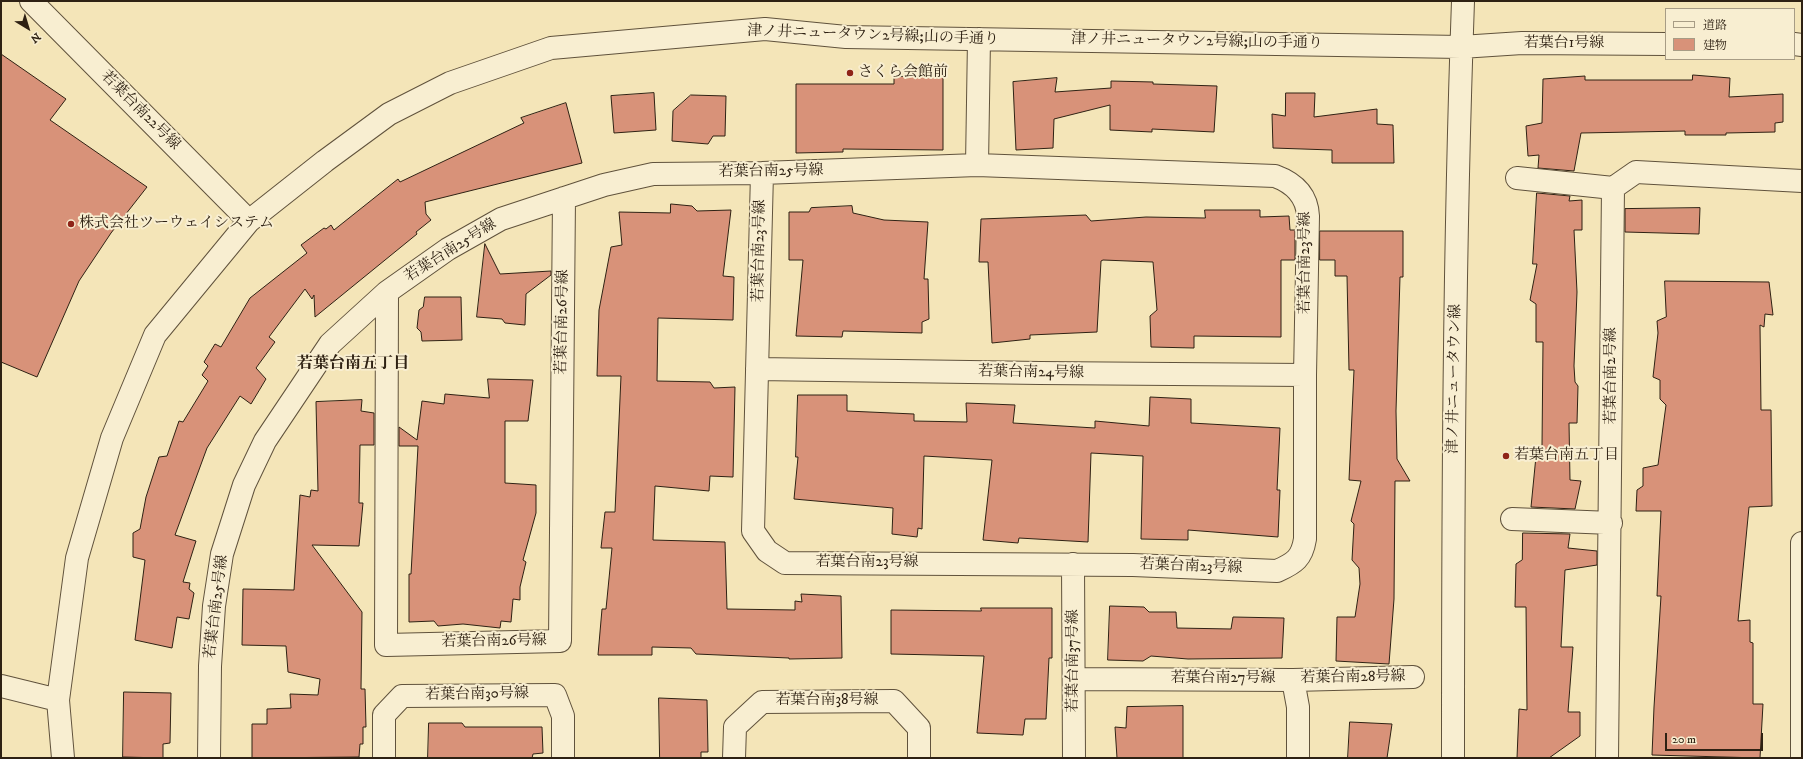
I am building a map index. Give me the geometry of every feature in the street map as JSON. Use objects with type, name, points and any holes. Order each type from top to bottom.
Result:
[{"type":"street","name":"若葉台南22号線","points":[[30,1],[249,221]]},
{"type":"street","name":"津ノ井ニュータウン線","points":[[1453,758],[1453,570],[1458,125],[1463,1]]},
{"type":"street","name":"津ノ井ニュータウン2号線;山の手通り","points":[[63,758],[58,700],[77,558],[112,438],[155,335],[249,221],[389,114],[450,83],[550,48],[765,29],[846,37],[1461,46]]},
{"type":"street","points":[[977,165],[979,39]]},
{"type":"street","name":"若葉台1号線","points":[[1461,46],[1522,43],[1665,44]]},
{"type":"street","name":"若葉台南25号線","points":[[209,758],[210,666],[214,606],[222,554],[244,485],[265,441],[330,344],[387,292],[448,249],[501,219],[604,185],[653,174],[762,173],[977,165]]},
{"type":"street","name":"若葉台南23号線","points":[[762,173],[753,531],[767,551],[785,563],[1073,564],[1277,570],[1297,560],[1303,551],[1305,538],[1305,374],[1308,206],[1295,186],[1275,176],[977,165]]},
{"type":"street","points":[[1516,178],[1613,188],[1636,172],[1802,181]]},
{"type":"street","name":"若葉台南2号線","points":[[1607,758],[1611,523],[1613,188]]},
{"type":"street","name":"若葉台南26号線","points":[[387,292],[386,645],[560,641],[564,198]]},
{"type":"street","name":"若葉台南24号線","points":[[757,369],[1048,373],[1305,374]]},
{"type":"street","points":[[1512,519],[1611,523]]},
{"type":"street","points":[[1802,542],[1802,757]]},
{"type":"street","name":"若葉台南37号線","points":[[1073,564],[1074,758]]},
{"type":"street","name":"若葉台南28号線","points":[[1293,680],[1413,677]]},
{"type":"street","name":"若葉台南27号線","points":[[1074,679],[1293,680],[1298,707],[1298,758]]},
{"type":"street","points":[[1,686],[58,700]]},
{"type":"street","name":"若葉台南30号線","points":[[384,758],[384,715],[402,696],[555,694],[563,716],[564,758]]},
{"type":"street","name":"若葉台南38号線","points":[[734,758],[735,727],[762,702],[894,701],[919,728],[919,758]]},
{"type":"building","name":"株式会社ツーウェイシステム","points":[[1,54],[66,99],[50,120],[147,187],[111,233],[79,281],[37,377],[1,362]]},
{"type":"building","points":[[1693,75],[1730,78],[1729,97],[1783,94],[1783,122],[1775,123],[1775,132],[1726,133],[1726,135],[1685,135],[1685,131],[1581,133],[1574,171],[1538,168],[1539,155],[1528,156],[1526,126],[1542,123],[1543,79],[1585,76],[1585,80],[1692,80]]},
{"type":"building","points":[[943,76],[943,150],[843,149],[843,152],[796,153],[796,84],[894,84],[894,77]]},
{"type":"building","points":[[1057,78],[1055,92],[1111,88],[1111,81],[1217,86],[1214,132],[1152,129],[1152,132],[1110,130],[1110,105],[1054,119],[1053,148],[1016,150],[1013,82]]},
{"type":"building","points":[[654,93],[656,130],[614,133],[611,96]]},
{"type":"building","points":[[1286,93],[1315,93],[1314,117],[1377,109],[1377,124],[1393,125],[1394,163],[1332,163],[1332,150],[1273,148],[1272,114],[1285,116]]},
{"type":"building","points":[[691,95],[726,96],[725,136],[713,136],[708,144],[672,141],[673,111]]},
{"type":"building","points":[[566,103],[582,163],[425,202],[426,214],[431,220],[416,232],[417,234],[315,317],[314,295],[312,299],[305,289],[269,337],[275,342],[256,368],[266,379],[251,404],[240,396],[207,448],[175,535],[196,541],[183,582],[190,583],[189,589],[194,593],[189,619],[177,617],[172,648],[135,640],[145,560],[133,557],[133,533],[140,529],[146,497],[159,457],[167,456],[179,421],[183,422],[208,381],[202,375],[208,366],[204,362],[215,344],[221,347],[250,298],[307,253],[301,245],[324,228],[326,229],[331,225],[334,230],[398,179],[400,182],[524,123],[521,118]]},
{"type":"building","points":[[1537,193],[1570,196],[1569,201],[1582,200],[1582,230],[1574,230],[1577,292],[1574,366],[1575,382],[1578,386],[1577,423],[1569,423],[1570,480],[1581,481],[1575,509],[1531,507],[1537,446],[1542,446],[1543,342],[1536,342],[1536,304],[1530,300],[1537,264],[1533,264]]},
{"type":"building","points":[[671,204],[692,206],[697,211],[731,210],[723,276],[734,277],[733,320],[658,318],[657,381],[710,382],[714,388],[735,387],[733,477],[710,476],[709,491],[655,486],[653,540],[725,542],[727,609],[795,610],[795,601],[802,602],[801,594],[841,596],[842,658],[789,659],[696,654],[691,648],[652,647],[652,655],[598,655],[602,609],[606,609],[612,548],[601,548],[605,512],[615,512],[621,376],[597,376],[599,310],[611,247],[622,245],[619,212],[670,213]]},
{"type":"building","points":[[852,206],[853,213],[884,220],[928,222],[924,279],[928,279],[929,319],[922,322],[922,333],[843,331],[842,337],[796,336],[803,260],[789,260],[789,212],[809,212],[811,208]]},
{"type":"building","points":[[1700,208],[1699,234],[1625,232],[1625,209]]},
{"type":"building","points":[[1205,210],[1260,210],[1260,217],[1289,216],[1290,230],[1295,230],[1295,260],[1281,260],[1281,337],[1194,336],[1194,348],[1151,347],[1150,316],[1157,310],[1153,262],[1103,260],[1101,261],[1097,332],[1030,335],[1030,339],[992,343],[988,262],[979,262],[981,219],[1086,215],[1091,221],[1146,217],[1205,218]]},
{"type":"building","points":[[1320,231],[1403,231],[1403,277],[1400,277],[1396,411],[1397,459],[1410,481],[1395,481],[1394,599],[1389,664],[1336,661],[1337,617],[1355,617],[1360,584],[1359,568],[1352,560],[1354,524],[1351,521],[1361,481],[1349,480],[1354,370],[1349,370],[1347,276],[1335,276],[1335,260],[1320,260]]},
{"type":"building","points":[[485,244],[500,274],[551,271],[551,275],[526,294],[525,325],[505,323],[502,319],[477,317]]},
{"type":"building","points":[[1665,281],[1769,282],[1773,315],[1765,314],[1764,327],[1760,325],[1761,410],[1771,410],[1772,506],[1749,507],[1738,621],[1750,620],[1750,642],[1753,643],[1753,704],[1763,704],[1760,758],[1652,755],[1661,596],[1657,596],[1661,511],[1636,511],[1637,490],[1643,486],[1643,468],[1658,465],[1666,405],[1660,399],[1660,380],[1653,377],[1658,333],[1657,321],[1666,317]]},
{"type":"building","points":[[425,297],[461,297],[462,340],[422,341],[421,332],[417,328],[419,310],[423,307]]},
{"type":"building","points":[[488,379],[533,380],[528,421],[505,421],[505,483],[536,485],[536,513],[523,560],[526,562],[520,587],[520,600],[513,599],[511,622],[501,621],[500,628],[463,624],[438,626],[434,621],[409,622],[409,574],[411,574],[418,446],[399,446],[399,427],[417,440],[422,401],[444,404],[445,394],[489,398]]},
{"type":"building","points":[[798,395],[847,395],[847,411],[914,414],[914,421],[967,422],[966,403],[1015,405],[1013,423],[1095,428],[1095,421],[1149,426],[1150,397],[1191,399],[1191,423],[1280,428],[1277,490],[1280,490],[1278,537],[1188,530],[1188,540],[1141,539],[1143,456],[1091,453],[1088,542],[1019,538],[1018,543],[983,540],[992,460],[924,456],[922,529],[918,528],[917,537],[892,534],[893,508],[794,499],[798,457],[796,457]]},
{"type":"building","points":[[362,400],[361,411],[374,413],[374,445],[360,445],[359,503],[363,503],[359,546],[312,545],[362,612],[361,689],[365,689],[366,727],[363,727],[363,744],[360,744],[359,757],[252,758],[252,724],[267,724],[267,709],[291,708],[290,694],[318,695],[320,679],[288,672],[286,646],[242,645],[243,589],[294,590],[300,495],[310,497],[311,490],[318,491],[316,402]]},
{"type":"building","points":[[1523,533],[1570,534],[1568,548],[1597,551],[1597,565],[1565,570],[1561,647],[1573,647],[1568,712],[1580,712],[1580,736],[1549,758],[1517,758],[1519,709],[1527,710],[1526,607],[1515,607],[1516,564],[1522,560]]},
{"type":"building","points":[[1110,606],[1144,607],[1149,612],[1176,612],[1177,628],[1231,629],[1233,617],[1284,618],[1282,658],[1188,659],[1151,656],[1143,661],[1108,660]]},
{"type":"building","points":[[981,608],[1052,608],[1052,658],[1049,658],[1046,719],[1025,719],[1023,735],[977,733],[984,656],[891,654],[891,610],[981,611]]},
{"type":"building","points":[[124,692],[171,693],[170,743],[163,744],[163,758],[123,757]]},
{"type":"building","points":[[659,698],[707,700],[708,752],[701,752],[701,758],[660,758]]},
{"type":"building","points":[[1183,706],[1183,758],[1117,758],[1115,727],[1126,728],[1127,707]]},
{"type":"building","points":[[1350,722],[1392,724],[1387,758],[1348,758]]},
{"type":"building","points":[[429,723],[462,723],[465,727],[542,727],[543,753],[533,754],[532,758],[428,758]]},
{"type":"place","name":"さくら会館前","points":[[850,73]]},
{"type":"place","name":"株式会社ツーウェイシステム","points":[[71,224]]},
{"type":"place","name":"若葉台南五丁目","points":[[1506,456]]},
{"type":"district","name":"若葉台南五丁目","points":[[353,365]]}]
